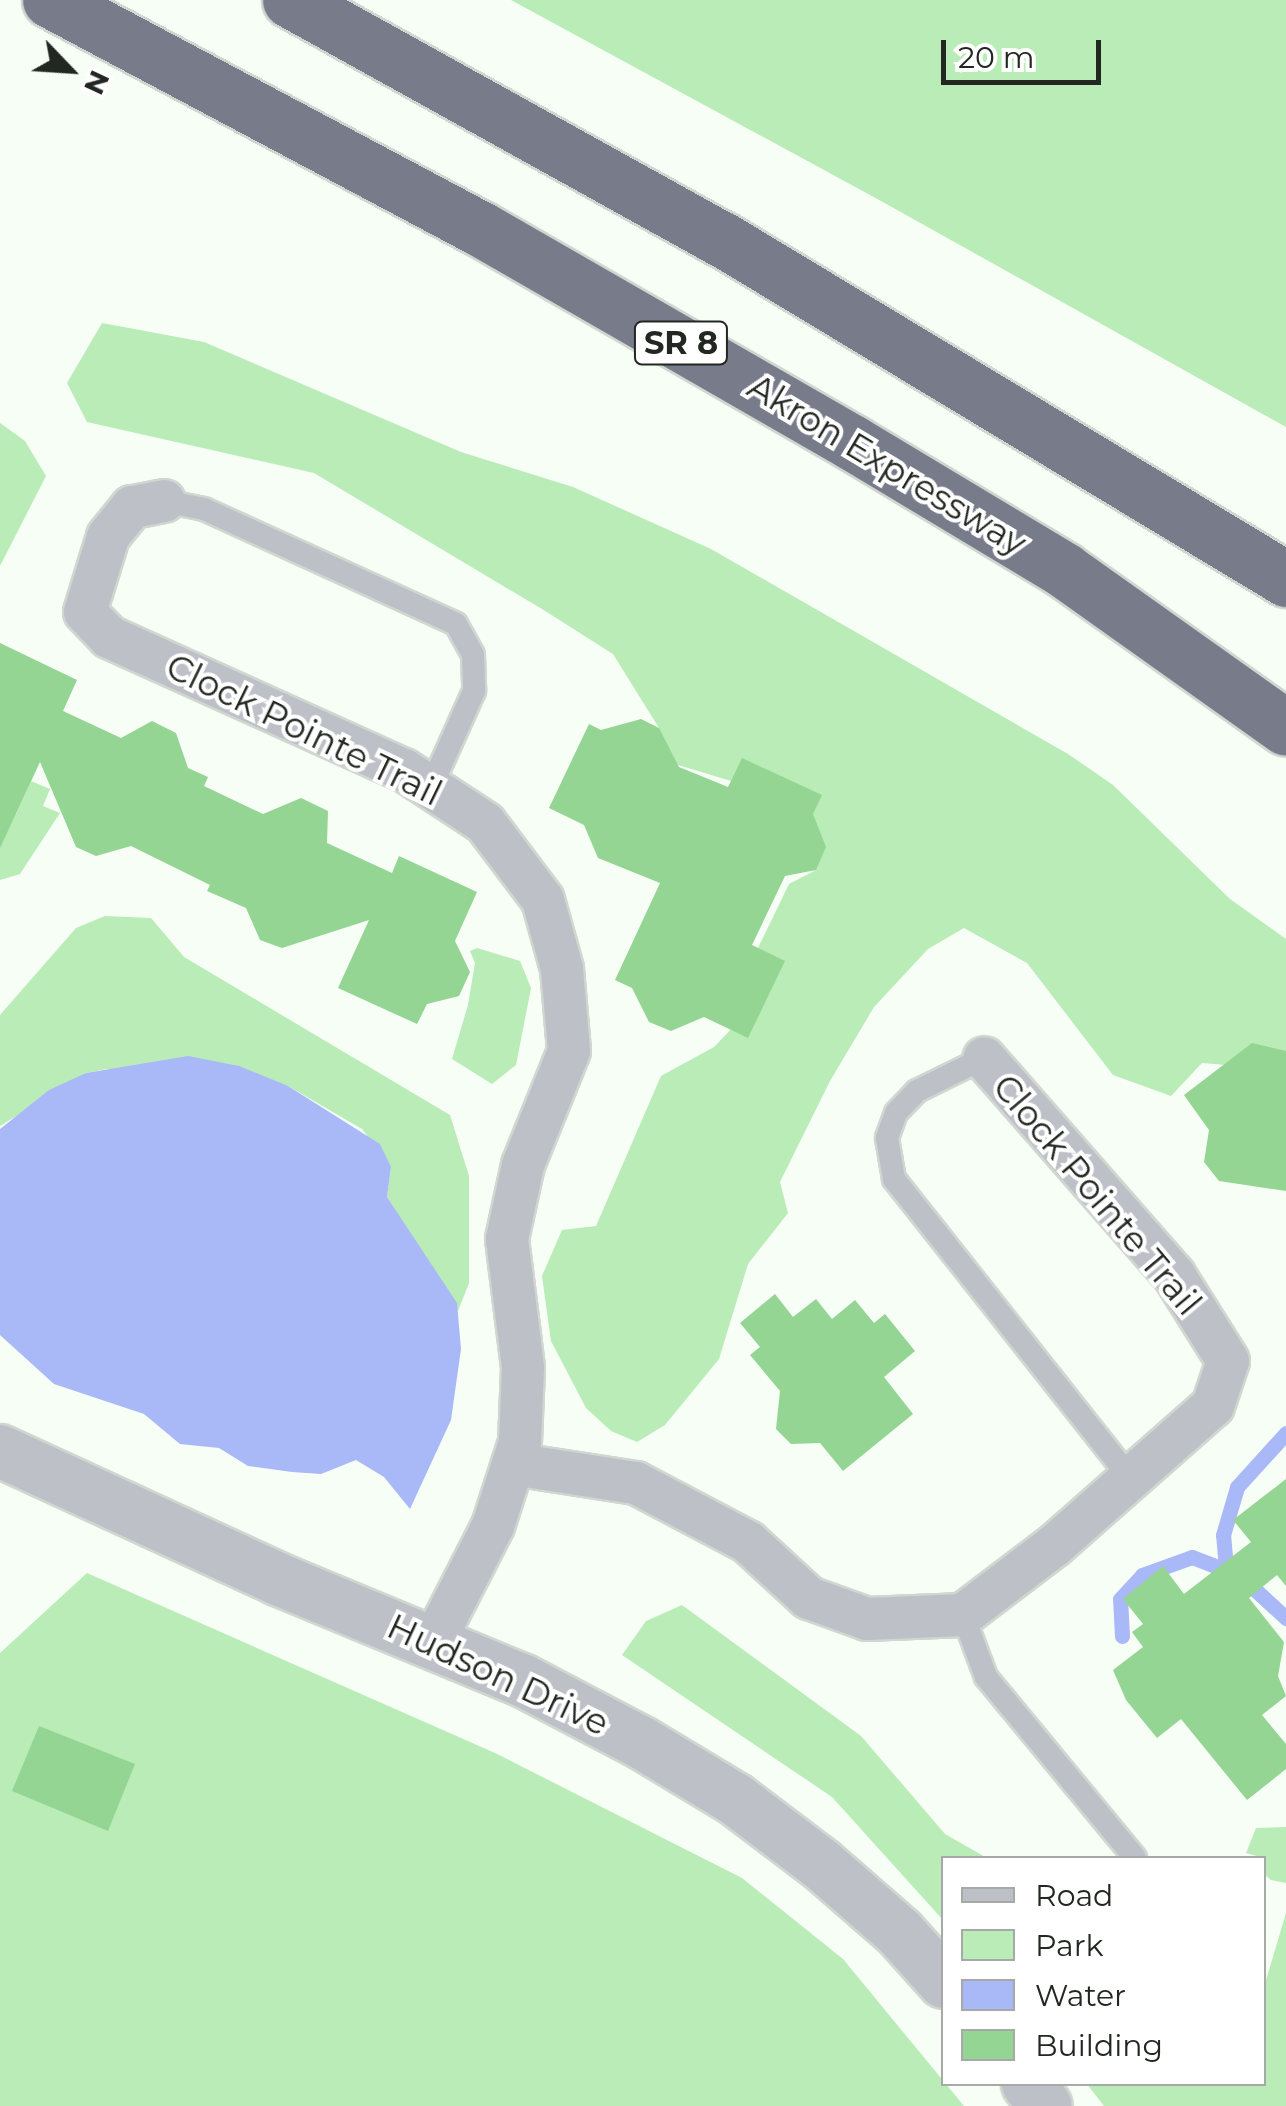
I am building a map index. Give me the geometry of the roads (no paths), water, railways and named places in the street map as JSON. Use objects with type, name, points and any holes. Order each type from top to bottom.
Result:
[{"type":"highway","name":"Akron Expressway","points":[[50,0],[482,228],[853,443],[1064,570],[1286,728]]},
{"type":"highway","points":[[290,0],[722,239],[1286,579]]},
{"type":"street","name":"Clock Pointe Trail","points":[[164,501],[132,506],[108,537],[86,612],[110,636],[431,787],[485,823],[543,900],[562,969],[568,1051],[523,1165],[507,1240],[523,1368],[513,1464],[493,1526],[433,1643]]},
{"type":"street","name":"Clock Pointe Trail","points":[[963,1615],[1131,1479],[1213,1406],[1228,1362],[1174,1275],[984,1058]]},
{"type":"street","name":"Hudson Drive","points":[[0,1450],[539,1689],[735,1798],[900,1933],[941,1979]]},
{"type":"street","points":[[513,1464],[636,1483],[748,1542],[809,1598],[867,1619],[963,1615]]},
{"type":"street","points":[[1030,2086],[1046,2106]]},
{"type":"lane","points":[[164,501],[204,508],[456,624],[473,655],[474,691],[431,787]]},
{"type":"lane","points":[[984,1058],[918,1091],[896,1113],[887,1138],[894,1178],[1131,1479]]},
{"type":"lane","points":[[963,1615],[986,1677],[1133,1856]]},
{"type":"water","points":[[188,1056],[239,1066],[288,1086],[380,1144],[391,1167],[387,1197],[457,1303],[461,1349],[451,1420],[410,1509],[384,1477],[356,1460],[321,1474],[292,1472],[248,1466],[219,1448],[180,1444],[144,1414],[54,1384],[0,1335],[0,1129],[49,1090],[86,1073]]},
{"type":"waterway","points":[[1226,1568],[1223,1535],[1237,1487],[1286,1433]]},
{"type":"waterway","points":[[1122,1636],[1120,1599],[1142,1575],[1192,1557],[1239,1575],[1286,1618]]}]
